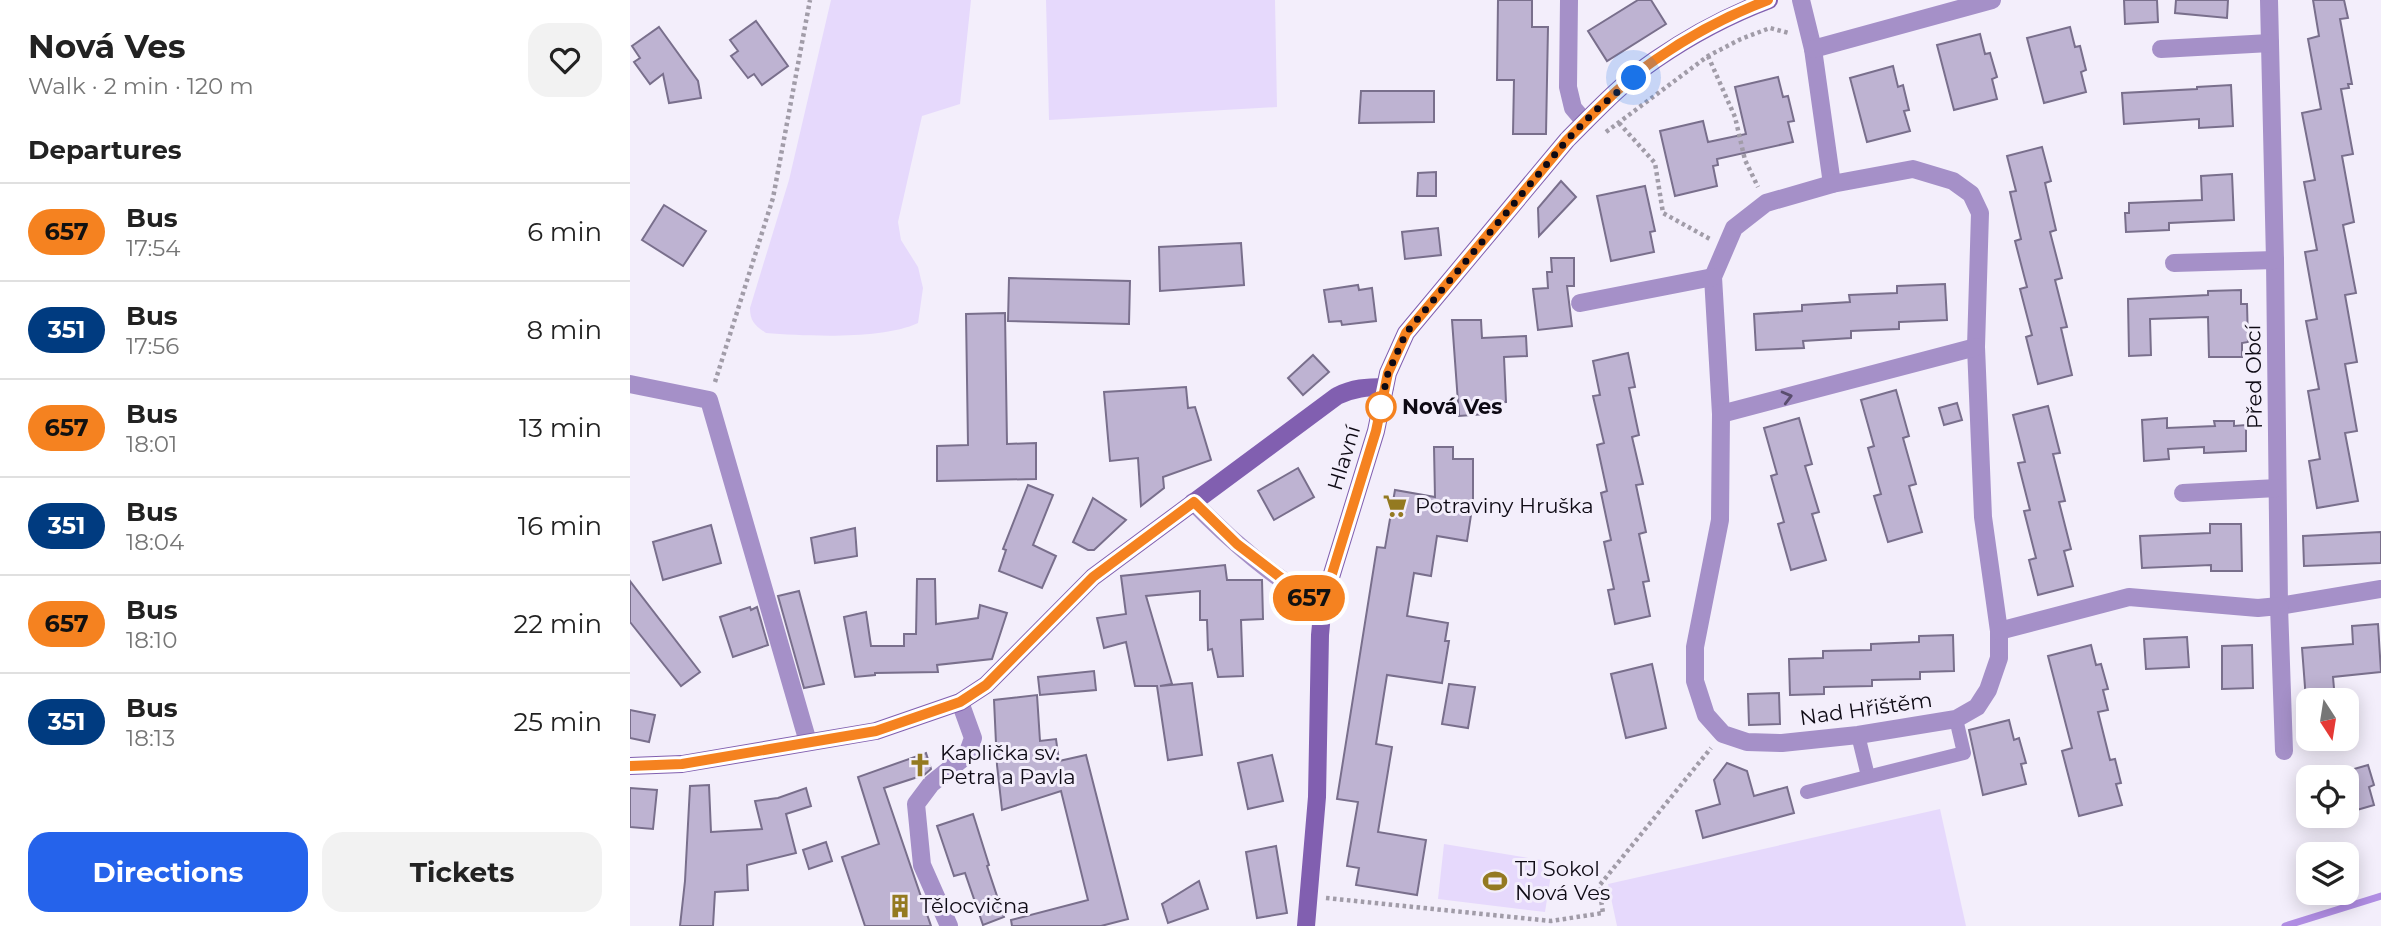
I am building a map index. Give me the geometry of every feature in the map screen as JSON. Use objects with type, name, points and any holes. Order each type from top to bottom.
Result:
[{"type":"street","points":[[1569,0],[1568,87],[1573,108],[1585,122]]},
{"type":"street","name":"Hlavní","points":[[1306,926],[1317,796],[1323,603],[1376,431],[1385,387],[1395,355],[1406,333],[1585,122],[1653,61],[1704,30],[1769,0]]},
{"type":"street","points":[[1801,0],[1813,49],[1832,184]]},
{"type":"street","points":[[1813,49],[1992,0]]},
{"type":"street","name":"Před Obcí","points":[[2269,0],[2279,607],[2284,751]]},
{"type":"street","points":[[2161,49],[2270,43]]},
{"type":"street","name":"Nad Hřištěm","points":[[1913,169],[1953,181],[1970,194],[1980,213],[1976,347],[1983,517],[1999,631],[1999,658],[1988,690],[1977,707],[1956,719],[1782,743],[1747,742],[1723,734],[1706,715],[1695,681],[1695,647],[1720,520],[1721,414],[1713,277],[1734,228],[1766,204],[1832,184],[1913,169]]},
{"type":"street","points":[[2174,264],[2275,260]]},
{"type":"street","points":[[1580,303],[1713,277]]},
{"type":"street","points":[[1721,414],[1976,347]]},
{"type":"street","points":[[630,384],[709,400],[808,742]]},
{"type":"street","points":[[630,766],[682,764],[876,731],[960,702],[986,685],[1093,577],[1337,396],[1364,387],[1385,387]]},
{"type":"street","points":[[2183,493],[2277,488]]},
{"type":"street","points":[[1194,502],[1237,544],[1306,597],[1323,603]]},
{"type":"street","points":[[1999,631],[2129,597],[2258,608],[2279,607],[2381,589]]},
{"type":"street","points":[[949,926],[922,865],[916,804],[932,784],[967,755],[973,738],[960,702]]},
{"type":"lane","points":[[1807,792],[1964,753],[1956,719]]},
{"type":"lane","points":[[1858,734],[1868,776]]},
{"type":"path","points":[[709,400],[773,198],[810,0]]},
{"type":"path","points":[[1597,138],[1708,56],[1741,39],[1770,28],[1791,33],[1813,49]]},
{"type":"path","points":[[1708,56],[1735,117],[1745,160],[1766,204]]},
{"type":"path","points":[[1619,123],[1655,163],[1663,213],[1726,248]]},
{"type":"path","points":[[1308,896],[1551,921],[1603,913],[1598,886],[1723,734]]},
{"type":"shaded area","points":[[831,0],[971,0],[960,104],[922,116],[898,222],[901,240],[918,267],[923,288],[918,323],[885,332],[865,334],[822,336],[766,333],[754,323],[750,308],[789,180]]},
{"type":"shaded area","points":[[1046,0],[1275,0],[1277,107],[1049,120]]},
{"type":"shaded area","points":[[1940,809],[1966,926],[1617,926],[1608,884]]},
{"type":"shaded area","name":"TJ Sokol Nová Ves","points":[[1444,844],[1553,862],[1545,912],[1438,899]]},
{"type":"building","points":[[1498,0],[1532,0],[1532,27],[1548,27],[1546,134],[1513,134],[1514,80],[1497,80]]},
{"type":"building","points":[[1638,0],[1651,0],[1666,24],[1607,61],[1588,31]]},
{"type":"building","points":[[2124,0],[2157,0],[2158,22],[2125,24]]},
{"type":"building","points":[[2176,0],[2228,0],[2227,18],[2175,13]]},
{"type":"building","points":[[2313,0],[2344,0],[2348,18],[2340,19],[2352,84],[2348,84],[2349,88],[2341,89],[2353,154],[2342,156],[2354,222],[2343,225],[2356,293],[2345,295],[2357,362],[2345,364],[2357,431],[2345,433],[2358,501],[2317,508],[2309,461],[2320,459],[2308,391],[2319,389],[2306,321],[2317,319],[2305,252],[2317,250],[2304,182],[2315,180],[2302,113],[2321,109],[2308,39],[2319,36]]},
{"type":"building","points":[[756,21],[788,66],[762,85],[754,74],[748,78],[731,56],[738,51],[730,40]]},
{"type":"building","points":[[659,27],[698,81],[701,98],[669,103],[663,74],[650,84],[634,62],[640,58],[632,46]]},
{"type":"building","points":[[2070,27],[2075,47],[2080,46],[2086,70],[2081,72],[2086,92],[2044,103],[2027,38]]},
{"type":"building","points":[[1980,34],[1985,54],[1990,53],[1997,77],[1992,79],[1997,99],[1954,110],[1937,45]]},
{"type":"building","points":[[1893,66],[1898,87],[1903,85],[1909,110],[1904,111],[1910,131],[1867,142],[1850,78]]},
{"type":"building","points":[[1778,77],[1783,97],[1788,96],[1794,121],[1788,122],[1793,142],[1717,159],[1718,165],[1713,166],[1717,186],[1675,196],[1660,131],[1703,121],[1708,142],[1746,134],[1735,87]]},
{"type":"building","points":[[2231,85],[2233,126],[2199,128],[2199,119],[2124,124],[2122,93]]},
{"type":"building","points":[[1361,91],[1434,91],[1434,122],[1359,123]]},
{"type":"building","points":[[2042,147],[2051,181],[2045,183],[2056,230],[2050,232],[2062,278],[2055,280],[2067,327],[2061,328],[2072,375],[2038,384],[2026,337],[2032,335],[2020,289],[2027,287],[2015,241],[2021,239],[2010,192],[2016,191],[2007,156]]},
{"type":"building","points":[[1436,172],[1436,196],[1417,196],[1418,173]]},
{"type":"building","points":[[2232,174],[2234,220],[2169,223],[2169,230],[2126,232],[2125,213],[2129,213],[2129,203],[2202,200],[2201,176]]},
{"type":"building","points":[[1561,181],[1576,197],[1539,236],[1538,208]]},
{"type":"building","points":[[1645,186],[1655,231],[1650,232],[1654,252],[1611,261],[1597,196]]},
{"type":"building","points":[[664,205],[706,231],[683,266],[642,240]]},
{"type":"building","points":[[1438,228],[1441,255],[1405,259],[1402,232]]},
{"type":"building","points":[[1241,243],[1244,285],[1160,291],[1159,247]]},
{"type":"building","points":[[1551,258],[1574,258],[1574,286],[1567,286],[1572,326],[1538,330],[1533,289],[1548,288],[1547,272],[1552,272]]},
{"type":"building","points":[[1009,278],[1130,281],[1129,324],[1008,321]]},
{"type":"building","points":[[1945,284],[1947,320],[1899,322],[1899,329],[1851,331],[1851,338],[1803,341],[1804,348],[1756,350],[1754,314],[1802,311],[1802,305],[1850,302],[1849,295],[1897,293],[1897,286]]},
{"type":"building","points":[[1358,285],[1359,290],[1372,288],[1376,321],[1342,325],[1341,321],[1329,322],[1324,290]]},
{"type":"building","points":[[2241,290],[2241,304],[2247,304],[2248,342],[2242,343],[2242,357],[2209,357],[2208,317],[2150,319],[2151,355],[2129,356],[2128,299],[2208,295],[2208,291]]},
{"type":"building","points":[[1005,313],[1007,444],[1036,443],[1036,479],[937,481],[937,446],[968,445],[966,314]]},
{"type":"building","points":[[1452,320],[1481,320],[1482,338],[1526,336],[1527,356],[1504,357],[1506,402],[1486,403],[1486,414],[1459,416]]},
{"type":"building","points":[[1628,353],[1635,387],[1629,388],[1639,435],[1632,437],[1643,484],[1636,485],[1646,532],[1639,534],[1649,581],[1643,582],[1650,616],[1615,624],[1608,590],[1614,589],[1604,542],[1611,540],[1601,493],[1607,491],[1597,445],[1604,443],[1593,396],[1600,395],[1593,361]]},
{"type":"building","points":[[1313,355],[1329,372],[1303,395],[1288,378]]},
{"type":"building","points":[[1186,387],[1188,408],[1195,407],[1211,460],[1163,477],[1164,488],[1141,506],[1138,458],[1110,461],[1104,392]]},
{"type":"building","points":[[1896,390],[1909,436],[1903,438],[1916,484],[1909,486],[1922,532],[1888,542],[1874,496],[1881,494],[1868,448],[1874,446],[1861,400]]},
{"type":"building","points":[[1957,403],[1962,420],[1944,425],[1939,408]]},
{"type":"building","points":[[2048,406],[2060,453],[2053,454],[2065,501],[2059,502],[2071,549],[2064,551],[2073,586],[2038,595],[2029,560],[2036,558],[2024,511],[2030,510],[2018,463],[2025,462],[2013,415]]},
{"type":"building","points":[[1799,418],[1812,464],[1805,466],[1819,512],[1812,514],[1826,560],[1791,570],[1778,524],[1784,522],[1771,476],[1777,474],[1764,428]]},
{"type":"building","points":[[2167,418],[2167,428],[2215,426],[2214,421],[2234,421],[2234,426],[2246,425],[2246,451],[2204,453],[2204,447],[2168,449],[2169,459],[2144,461],[2142,420]]},
{"type":"building","points":[[1434,447],[1453,447],[1453,459],[1473,459],[1473,502],[1467,541],[1437,536],[1431,576],[1414,573],[1407,616],[1448,623],[1445,641],[1449,641],[1442,683],[1387,675],[1376,744],[1392,747],[1378,832],[1426,840],[1417,895],[1356,885],[1359,868],[1347,866],[1358,802],[1337,799],[1377,547],[1385,548],[1395,490],[1435,497]]},
{"type":"building","points":[[1298,468],[1314,497],[1274,520],[1258,491]]},
{"type":"building","points":[[1028,485],[1053,495],[1033,545],[1056,556],[1042,588],[999,571],[1006,550],[1003,549]]},
{"type":"building","points":[[1093,498],[1126,520],[1094,550],[1088,550],[1073,542]]},
{"type":"building","points":[[2210,524],[2241,524],[2242,571],[2211,571],[2211,565],[2142,568],[2140,536],[2210,533]]},
{"type":"building","points":[[711,525],[721,563],[663,580],[653,542]]},
{"type":"building","points":[[855,528],[857,556],[815,563],[811,538]]},
{"type":"building","points":[[2381,532],[2381,563],[2304,566],[2303,536]]},
{"type":"building","points":[[1225,565],[1227,580],[1262,580],[1263,619],[1241,620],[1243,676],[1218,677],[1212,649],[1208,650],[1207,620],[1200,620],[1200,591],[1146,596],[1172,684],[1160,686],[1192,683],[1202,755],[1168,760],[1157,686],[1135,686],[1126,642],[1104,648],[1097,618],[1126,614],[1121,576]]},
{"type":"building","points":[[917,579],[935,579],[936,624],[978,618],[980,605],[1007,613],[992,659],[937,665],[938,672],[875,673],[855,677],[844,617],[866,612],[871,646],[904,646],[904,634],[916,634]]},
{"type":"building","points":[[630,581],[700,672],[681,686],[630,622]]},
{"type":"building","points":[[799,591],[824,684],[804,688],[778,596]]},
{"type":"building","points":[[750,607],[751,610],[757,607],[768,645],[733,657],[720,617]]},
{"type":"building","points":[[2378,624],[2381,672],[2333,677],[2334,688],[2305,688],[2302,648],[2353,644],[2352,626]]},
{"type":"building","points":[[1953,635],[1954,671],[1920,672],[1920,679],[1872,680],[1872,686],[1824,687],[1824,694],[1790,695],[1789,659],[1823,658],[1823,651],[1871,650],[1871,644],[1919,642],[1919,636]]},
{"type":"building","points":[[2187,637],[2189,667],[2146,669],[2144,639]]},
{"type":"building","points":[[2091,645],[2096,665],[2101,664],[2108,689],[2103,690],[2108,710],[2098,712],[2110,760],[2115,759],[2121,783],[2116,784],[2122,805],[2079,816],[2062,751],[2072,748],[2048,656]]},
{"type":"building","points":[[2252,645],[2253,688],[2222,689],[2222,646]]},
{"type":"building","points":[[1652,664],[1666,728],[1626,738],[1611,674]]},
{"type":"building","points":[[1094,671],[1096,690],[1040,695],[1038,677]]},
{"type":"building","points":[[1449,684],[1475,687],[1468,728],[1442,724]]},
{"type":"building","points":[[1779,693],[1780,724],[1749,725],[1748,694]]},
{"type":"building","points":[[1037,695],[1040,741],[1056,739],[1059,761],[1086,755],[1128,919],[1101,926],[1012,926],[1011,920],[1088,900],[1061,791],[1002,810],[994,700]]},
{"type":"building","points":[[630,710],[655,715],[649,742],[630,738]]},
{"type":"building","points":[[2009,720],[2014,740],[2019,738],[2026,763],[2021,764],[2026,784],[1983,795],[1969,730]]},
{"type":"building","points":[[926,753],[931,769],[924,775],[884,788],[931,926],[865,926],[842,857],[879,844],[858,777]]},
{"type":"building","points":[[1272,755],[1283,801],[1248,809],[1238,763]]},
{"type":"building","points":[[1727,763],[1747,771],[1754,796],[1787,787],[1794,813],[1703,838],[1696,811],[1720,804],[1714,780]]},
{"type":"building","points":[[2368,765],[2374,785],[2369,787],[2374,805],[2359,809],[2359,768]]},
{"type":"building","points":[[709,785],[711,832],[762,829],[755,801],[778,798],[806,788],[811,806],[786,814],[796,853],[747,865],[748,890],[715,892],[713,926],[680,926],[690,786]]},
{"type":"building","points":[[630,788],[657,790],[653,829],[630,827]]},
{"type":"building","points":[[973,814],[1004,917],[983,925],[965,873],[954,876],[937,826]]},
{"type":"building","points":[[826,842],[832,861],[809,869],[803,850]]},
{"type":"building","points":[[1276,846],[1287,913],[1257,918],[1246,852]]},
{"type":"building","points":[[1199,881],[1208,909],[1168,923],[1162,904]]},
{"type":"waterway","points":[[2285,926],[2381,896]]},
{"type":"bus line","name":"657","points":[[630,766],[682,764],[876,731],[960,702],[986,685],[1093,577],[1194,502],[1237,544],[1306,597],[1323,603],[1376,431],[1388,373],[1406,333],[1567,140],[1595,111],[1653,61],[1704,30],[1768,0]]},
{"type":"place","name":"Nová Ves","points":[[1381,407]]},
{"type":"place","name":"Potraviny Hruška","points":[[1395,506]]},
{"type":"place","name":"Kaplička sv. Petra a Pavla","points":[[920,765]]},
{"type":"place","name":"TJ Sokol Nová Ves","points":[[1495,881]]},
{"type":"place","name":"Tělocvična","points":[[900,906]]},
{"type":"route","points":[[1381,407],[1380,409],[1388,373],[1406,333],[1567,140],[1595,111],[1634,78]]}]
